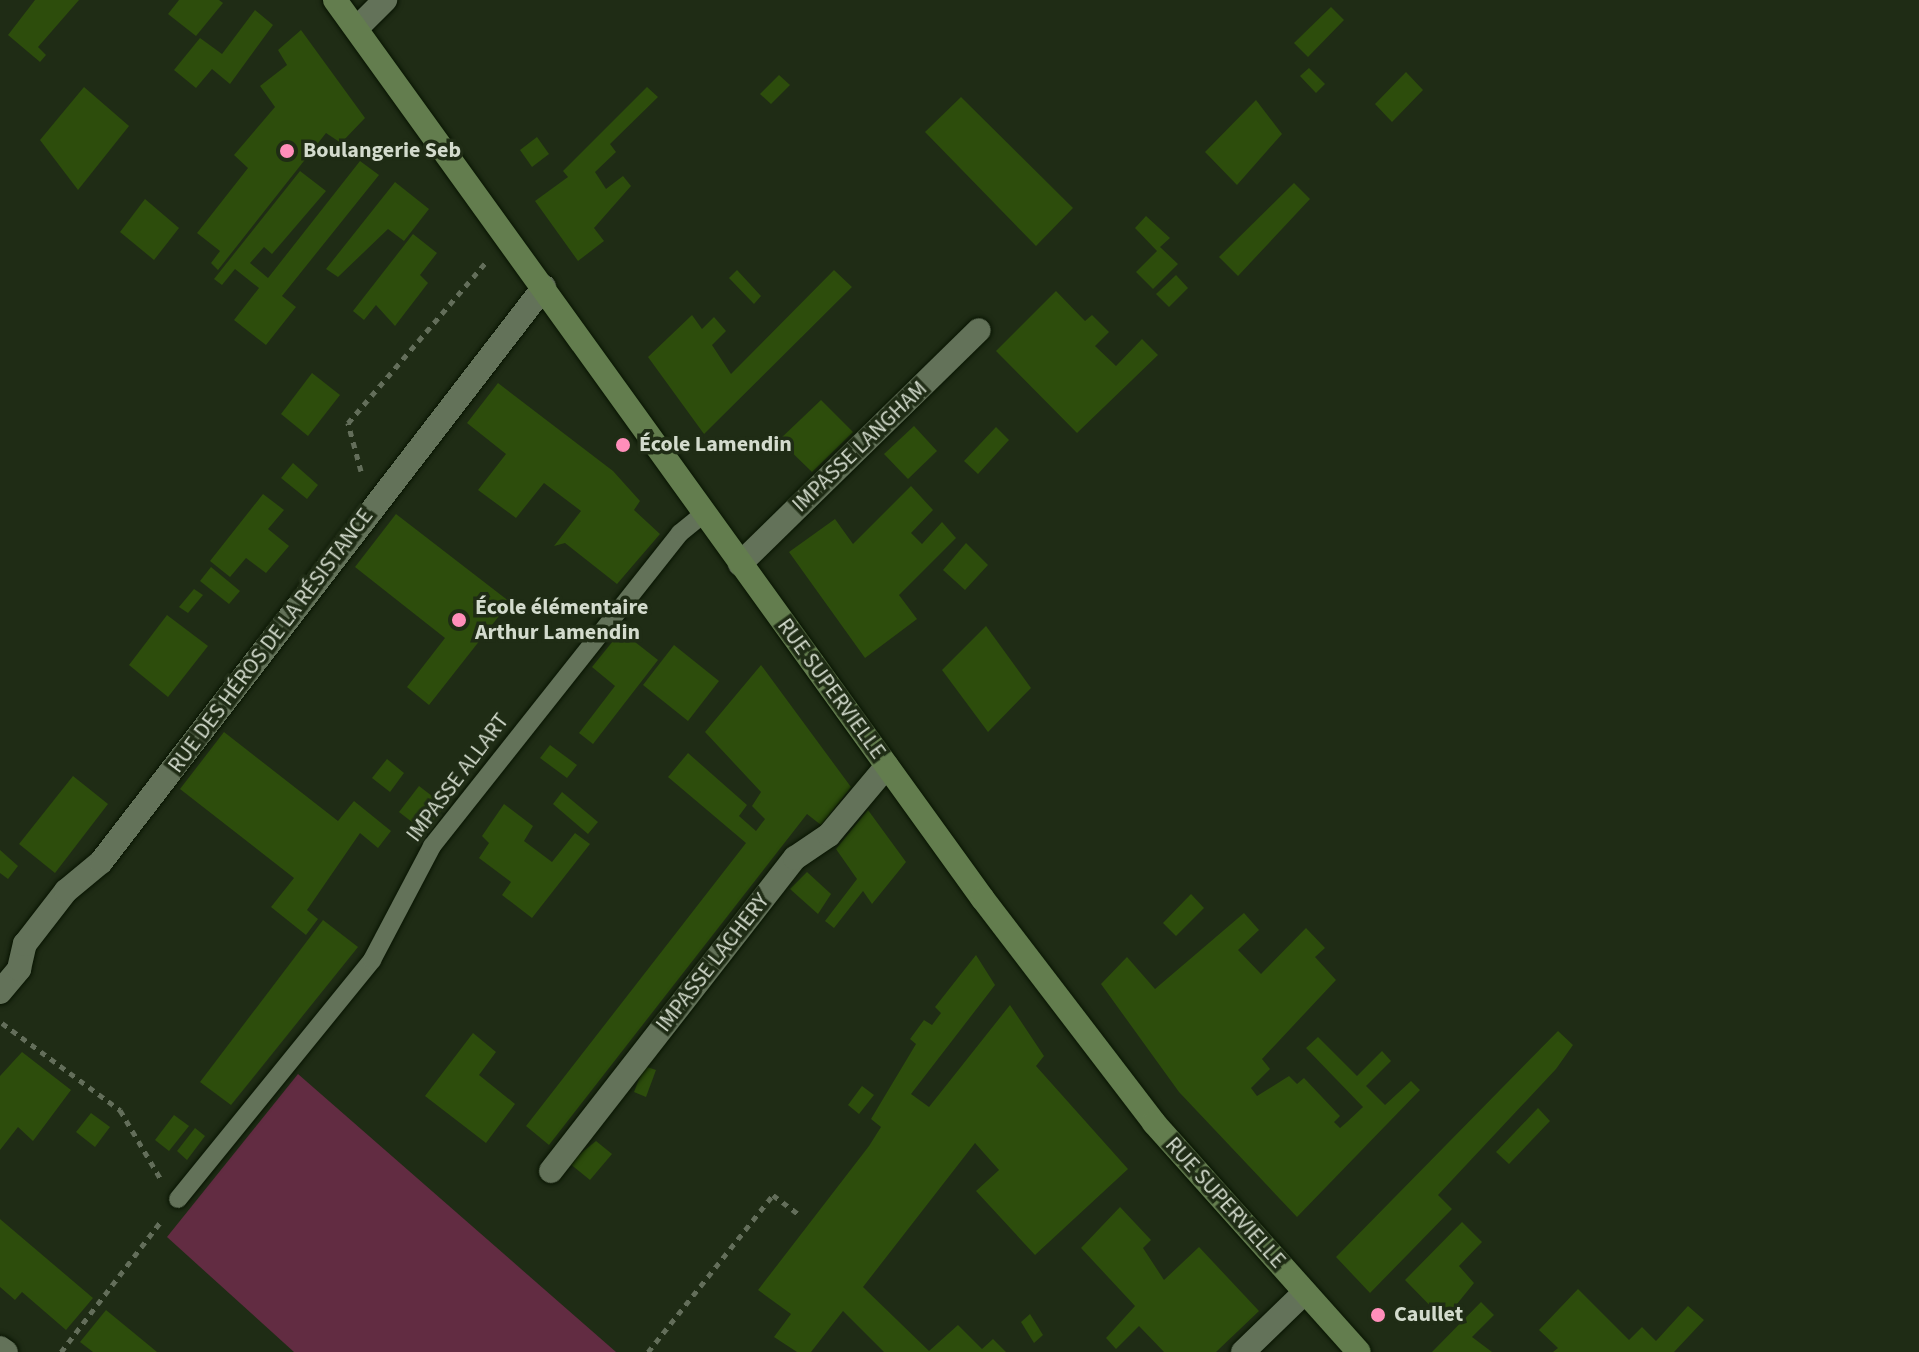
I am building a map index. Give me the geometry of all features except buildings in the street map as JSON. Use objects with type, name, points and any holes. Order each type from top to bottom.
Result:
[{"type":"main road","name":"RUE SUPERVIELLE","points":[[335,0],[511,240],[887,766],[1154,1123],[1359,1352]]},
{"type":"street","points":[[357,28],[385,0]]},
{"type":"street","name":"RUE DES HÉROS DE LA RÉSISTANCE","points":[[0,992],[19,969],[25,944],[66,891],[101,862],[544,287]]},
{"type":"street","name":"IMPASSE LANGHAM","points":[[740,564],[979,330]]},
{"type":"street","name":"IMPASSE LACHERY","points":[[551,1171],[795,858],[829,835],[887,766]]},
{"type":"street","points":[[1243,1352],[1305,1292]]},
{"type":"street","points":[[0,1348],[6,1352]]},
{"type":"lane","name":"IMPASSE ALLART","points":[[178,1199],[372,960],[432,846],[680,533],[706,512]]},
{"type":"path","points":[[372,508],[348,423],[511,240]]},
{"type":"path","points":[[0,1021],[120,1110],[141,1158],[178,1199],[61,1352]]},
{"type":"path","points":[[648,1352],[773,1195],[801,1216]]},
{"type":"shaded area","points":[[298,1074],[616,1352],[294,1352],[167,1237]]},
{"type":"place","name":"Boulangerie Seb","points":[[287,151]]},
{"type":"place","name":"École Lamendin","points":[[623,445]]},
{"type":"place","name":"École élémentaire Arthur Lamendin","points":[[459,620]]},
{"type":"place","name":"Caullet","points":[[1378,1315]]}]
